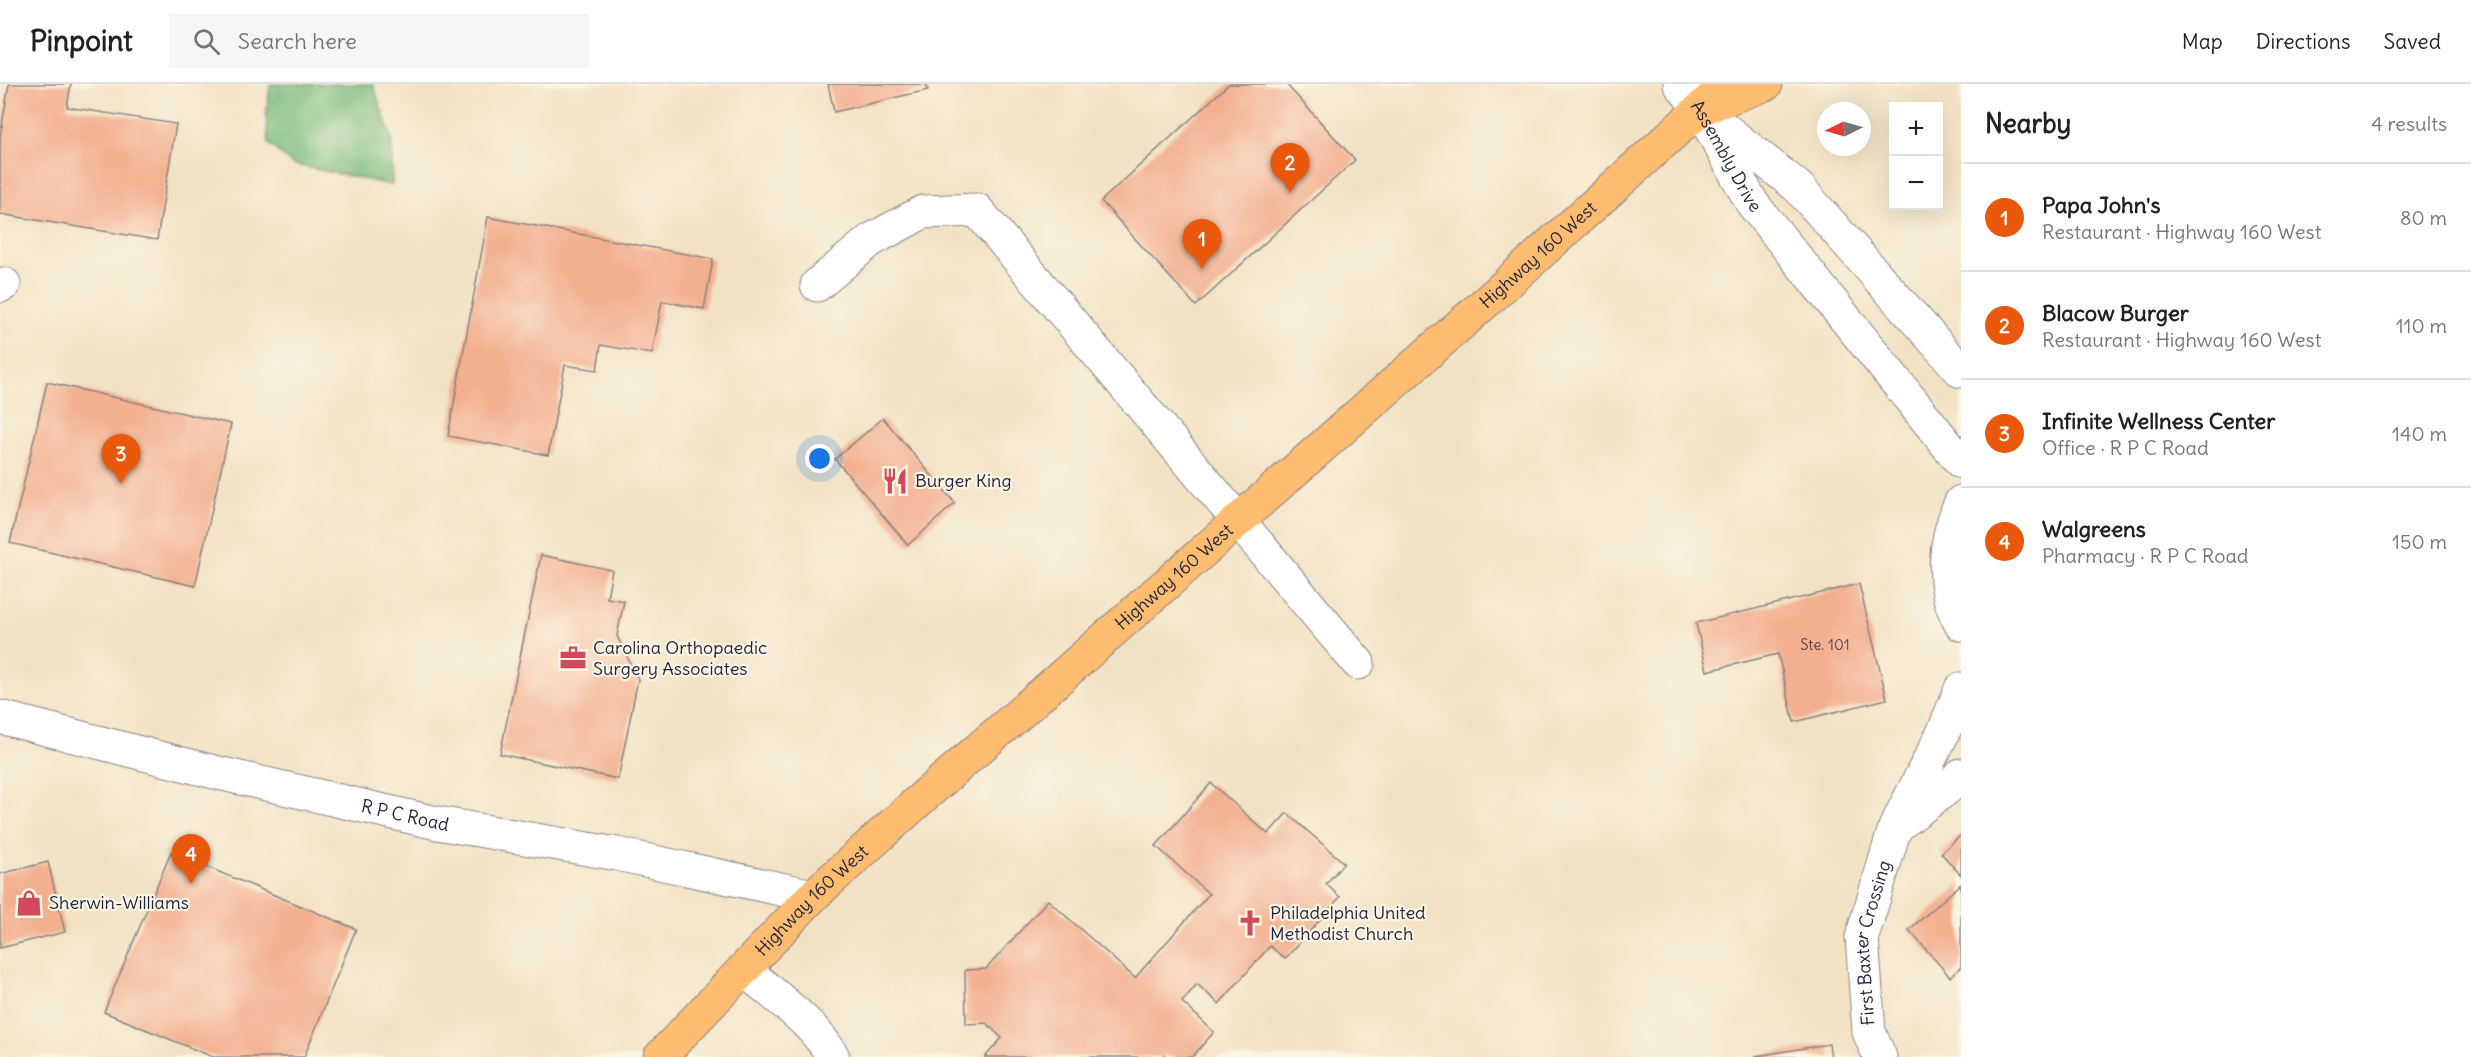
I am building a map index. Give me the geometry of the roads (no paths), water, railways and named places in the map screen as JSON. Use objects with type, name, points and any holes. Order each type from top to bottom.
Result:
[{"type":"main road","name":"Highway 160 West","points":[[660,1057],[813,896],[1728,84]]},
{"type":"main road","name":"Highway 160 West","points":[[1700,109],[1766,84]]},
{"type":"street","points":[[1680,84],[1700,109]]},
{"type":"street","name":"Assembly Drive","points":[[1700,109],[1798,187],[1961,371]]},
{"type":"street","name":"Assembly Drive","points":[[1700,109],[1752,203],[1961,462]]},
{"type":"street","points":[[817,285],[871,240],[922,212],[977,210],[1358,663]]},
{"type":"street","points":[[1961,502],[1953,519],[1946,552],[1948,586],[1961,624]]},
{"type":"street","name":"First Baxter Crossing","points":[[1880,1057],[1869,1032],[1862,937],[1895,828],[1944,731],[1961,689]]},
{"type":"street","name":"R P C Road","points":[[0,717],[218,773],[437,824],[617,854],[813,896]]},
{"type":"street","points":[[1895,828],[1961,775]]},
{"type":"street","points":[[744,969],[805,1023],[826,1044],[833,1057]]},
{"type":"place","name":"Blacow Burger","points":[[1290,193]]},
{"type":"place","name":"Papa John's","points":[[1202,269]]},
{"type":"place","name":"Burger King","points":[[895,481]]},
{"type":"place","name":"Infinite Wellness Center","points":[[121,484]]},
{"type":"place","name":"Carolina Orthopaedic Surgery Associates","points":[[573,658]]},
{"type":"place","name":"Walgreens","points":[[191,884]]},
{"type":"place","name":"Sherwin-Williams","points":[[29,903]]},
{"type":"place","name":"Philadelphia United Methodist Church","points":[[1250,923]]}]
